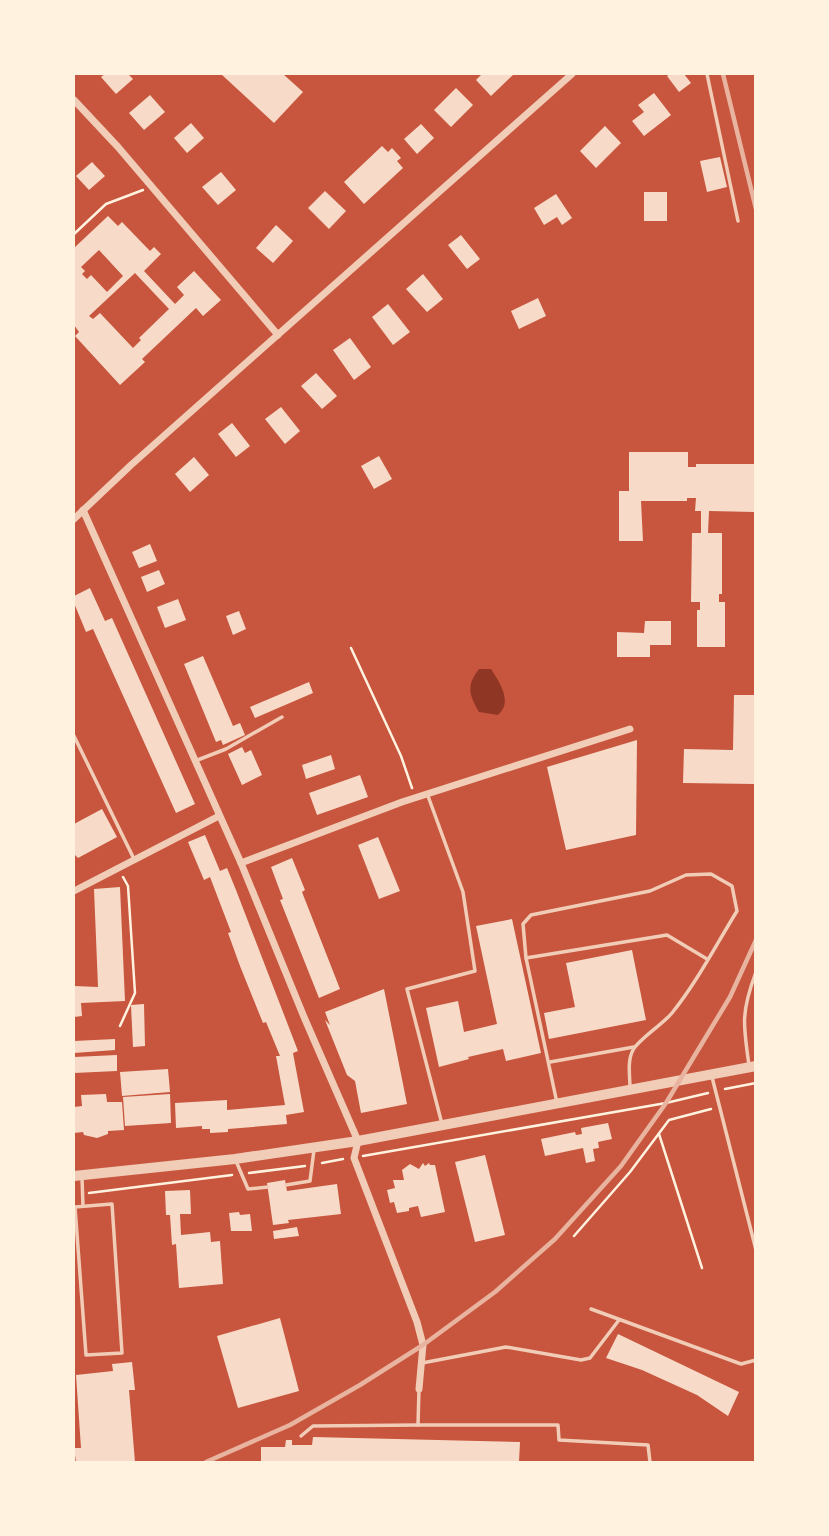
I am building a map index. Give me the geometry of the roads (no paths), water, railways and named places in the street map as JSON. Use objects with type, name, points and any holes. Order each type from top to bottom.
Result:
[{"type":"street","points":[[74,519],[572,74]]},
{"type":"street","points":[[74,100],[153,187],[278,335]]},
{"type":"street","points":[[83,510],[241,863],[358,1141],[354,1158],[417,1322],[423,1345],[419,1390]]},
{"type":"street","points":[[241,863],[416,797],[630,729]]},
{"type":"street","points":[[74,891],[219,816]]},
{"type":"street","points":[[78,1176],[235,1159],[358,1141],[753,1067]]},
{"type":"lane","points":[[707,74],[738,221]]},
{"type":"lane","points":[[195,761],[226,749],[282,717]]},
{"type":"lane","points":[[74,736],[134,860]]},
{"type":"lane","points":[[427,794],[463,892],[475,971],[407,989],[443,1126]]},
{"type":"lane","points":[[549,1062],[634,1047],[666,1021],[684,998],[737,911],[732,886],[711,874],[686,875],[650,891],[531,915],[523,923],[526,958],[558,1104]]},
{"type":"lane","points":[[526,958],[667,935],[707,959]]},
{"type":"lane","points":[[753,1067],[743,1024],[747,997],[755,972]]},
{"type":"lane","points":[[630,1090],[630,1058],[634,1047]]},
{"type":"lane","points":[[712,1075],[714,1092],[755,1250]]},
{"type":"lane","points":[[286,1185],[310,1181],[314,1148]]},
{"type":"lane","points":[[235,1159],[248,1189],[268,1187]]},
{"type":"lane","points":[[78,1176],[83,1206]]},
{"type":"lane","points":[[112,1204],[122,1353],[86,1355],[75,1207],[83,1206],[112,1204]]},
{"type":"lane","points":[[591,1309],[741,1364],[755,1360]]},
{"type":"lane","points":[[421,1363],[506,1347],[581,1360],[590,1358],[619,1320]]},
{"type":"lane","points":[[418,1425],[419,1390]]},
{"type":"lane","points":[[302,1436],[313,1426],[558,1425],[559,1440],[648,1446],[650,1462]]},
{"type":"railway","points":[[723,74],[756,209]]},
{"type":"railway","points":[[206,1462],[290,1425],[423,1345],[495,1292],[555,1239],[621,1166],[666,1103],[730,997],[756,940]]}]
